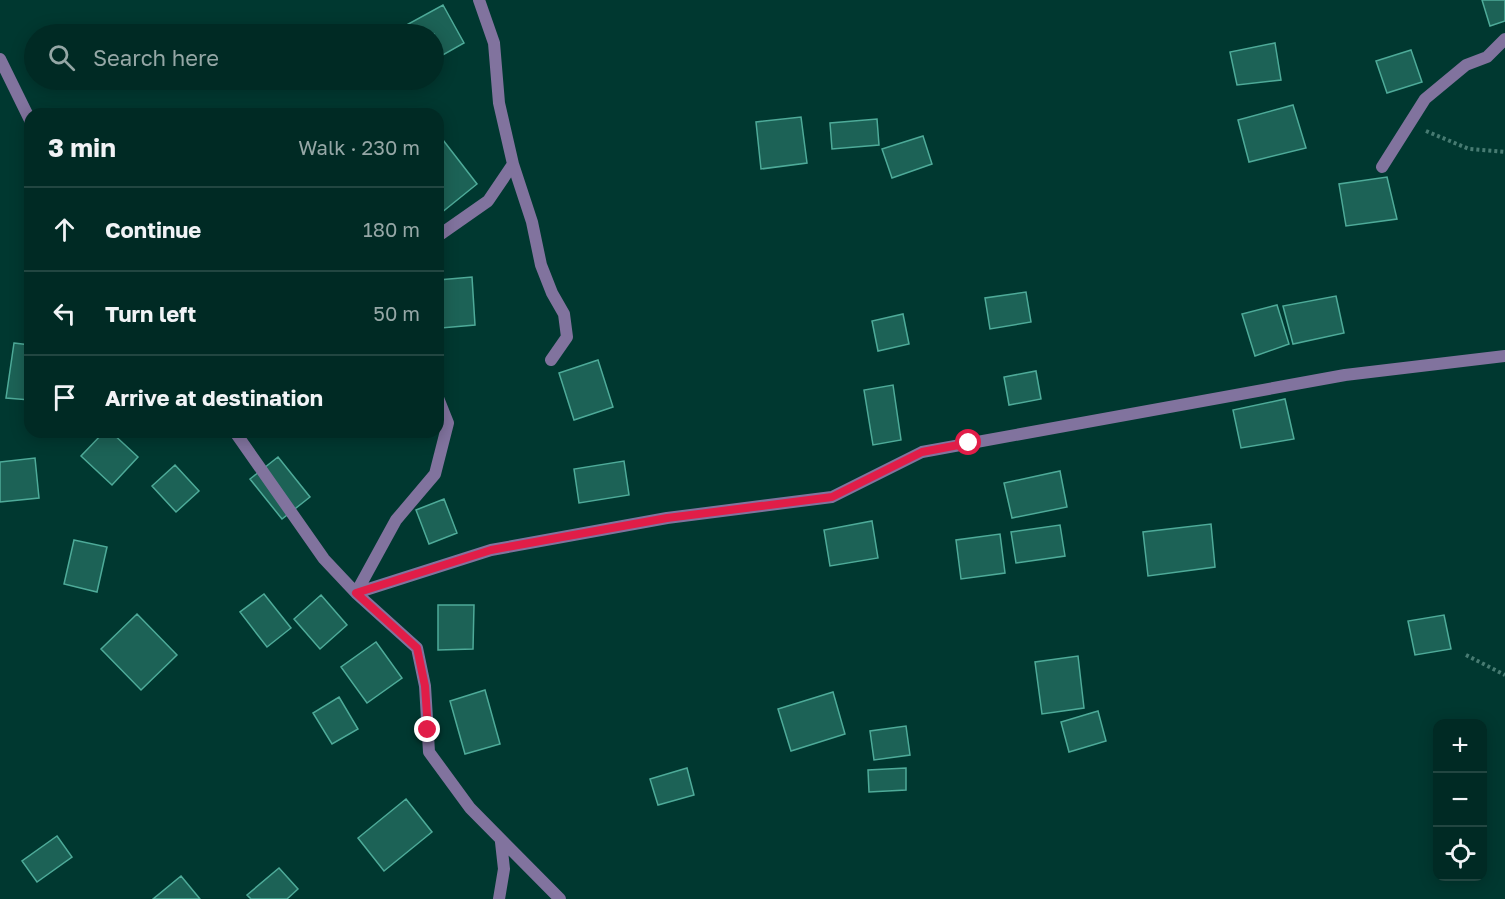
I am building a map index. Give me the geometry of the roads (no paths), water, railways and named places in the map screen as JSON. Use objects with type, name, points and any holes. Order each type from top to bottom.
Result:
[{"type":"street","points":[[479,0],[494,43],[499,103],[513,164],[532,222],[541,265],[552,293],[564,314],[567,337],[551,360]]},
{"type":"street","points":[[1382,168],[1425,99],[1467,65],[1487,57],[1505,39]]},
{"type":"street","points":[[0,59],[24,108]]},
{"type":"street","points":[[444,232],[488,201],[513,164]]},
{"type":"street","points":[[356,593],[491,550],[667,518],[832,497],[922,452],[1345,375],[1505,356]]},
{"type":"street","points":[[356,593],[396,520],[435,474],[448,423],[444,413]]},
{"type":"street","points":[[239,438],[324,559],[356,593],[417,648],[425,686],[429,752],[470,808],[501,842],[560,899]]},
{"type":"street","points":[[498,899],[504,868],[501,842]]}]
